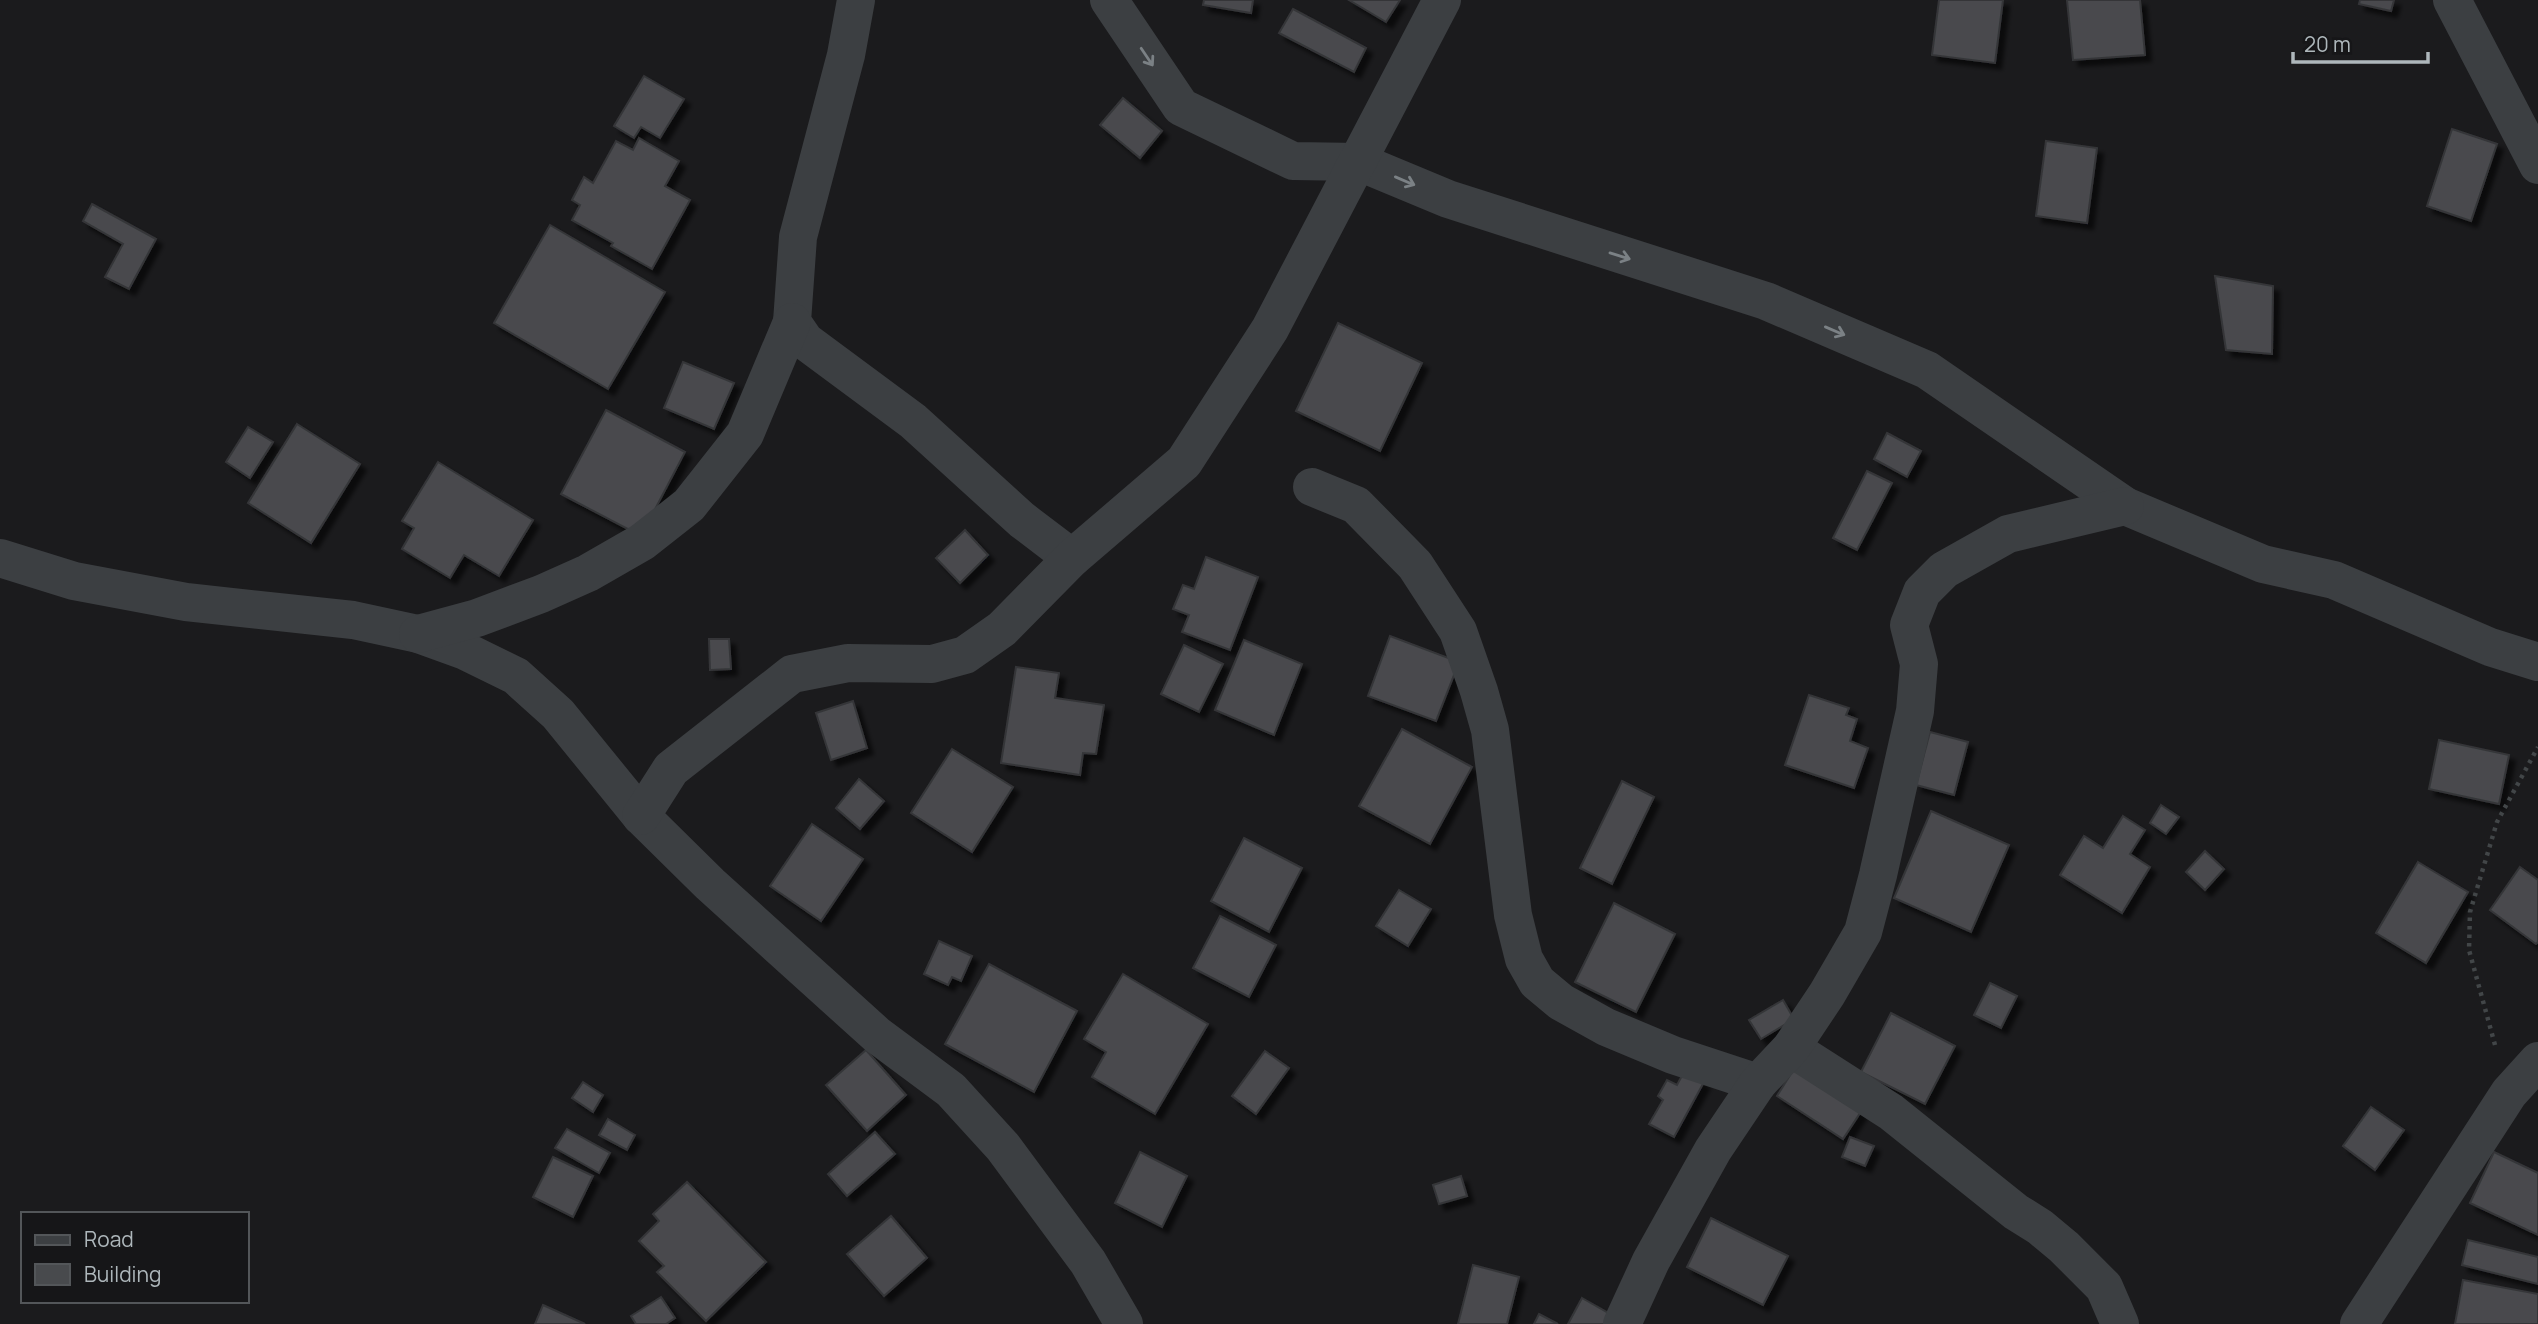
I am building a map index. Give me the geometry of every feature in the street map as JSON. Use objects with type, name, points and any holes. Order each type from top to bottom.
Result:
[{"type":"street","points":[[418,634],[477,618],[515,604],[588,573],[642,542],[689,505],[745,434],[792,322],[798,237],[846,55],[856,0]]},
{"type":"street","points":[[1109,0],[1181,107],[1293,161],[1359,162],[1448,200],[1766,301],[1927,370],[2125,506],[2263,564],[2334,580],[2490,646],[2538,662]]},
{"type":"street","points":[[641,816],[671,769],[792,674],[848,663],[932,664],[965,655],[1002,629],[1072,558],[1184,462],[1270,329],[1442,0]]},
{"type":"street","points":[[2452,0],[2538,166]]},
{"type":"street","points":[[792,322],[805,341],[913,421],[1022,520],[1072,558]]},
{"type":"street","points":[[1312,487],[1356,505],[1415,565],[1458,631],[1490,730],[1514,915],[1524,960],[1537,982],[1561,1002],[1606,1027],[1673,1055],[1758,1083]]},
{"type":"street","points":[[1622,1324],[1651,1261],[1713,1150],[1758,1083],[1791,1048],[1863,932],[1915,711],[1919,664],[1909,625],[1922,592],[1944,570],[2008,534],[2125,506]]},
{"type":"street","points":[[0,558],[74,581],[186,602],[353,620],[418,634],[465,651],[516,676],[558,714],[641,816],[710,884],[877,1035],[951,1090],[1003,1147],[1088,1262],[1124,1324]]},
{"type":"street","points":[[1791,1048],[1891,1112],[2064,1247],[2104,1286],[2120,1324]]},
{"type":"street","points":[[2360,1324],[2510,1093],[2538,1062]]},
{"type":"path","points":[[2510,1093],[2469,950],[2470,912],[2497,822],[2538,747]]},
{"type":"building","points":[[1204,0],[1253,0],[1251,13],[1203,5]]},
{"type":"building","points":[[1349,0],[1400,0],[1386,22]]},
{"type":"building","points":[[1939,0],[2003,0],[1995,63],[1932,55]]},
{"type":"building","points":[[2067,0],[2140,0],[2145,55],[2073,60]]},
{"type":"building","points":[[2360,0],[2394,0],[2391,11],[2359,4]]},
{"type":"building","points":[[1293,9],[1366,48],[1354,72],[1279,33]]},
{"type":"building","points":[[644,76],[684,99],[660,138],[641,127],[634,138],[614,126]]},
{"type":"building","points":[[1123,98],[1162,131],[1140,158],[1100,125]]},
{"type":"building","points":[[2452,129],[2497,144],[2471,221],[2427,206]]},
{"type":"building","points":[[639,138],[679,161],[665,186],[690,200],[652,269],[572,220],[580,205],[572,200],[584,177],[593,183],[616,141],[633,150]]},
{"type":"building","points":[[2046,141],[2097,148],[2087,223],[2036,216]]},
{"type":"building","points":[[92,204],[156,239],[129,289],[105,277],[123,244],[83,221]]},
{"type":"building","points":[[550,225],[665,292],[608,389],[494,323]]},
{"type":"building","points":[[2215,276],[2273,286],[2272,354],[2226,350]]},
{"type":"building","points":[[1338,323],[1422,363],[1380,451],[1296,411]]},
{"type":"building","points":[[683,362],[734,383],[714,429],[664,408]]},
{"type":"building","points":[[606,410],[685,452],[641,536],[561,494]]},
{"type":"building","points":[[297,424],[360,464],[311,543],[248,503]]},
{"type":"building","points":[[248,427],[273,442],[250,478],[226,462]]},
{"type":"building","points":[[1887,433],[1921,451],[1907,477],[1874,459]]},
{"type":"building","points":[[438,462],[533,520],[499,576],[464,555],[450,578],[402,549],[414,528],[402,521]]},
{"type":"building","points":[[1867,471],[1892,483],[1857,550],[1833,538]]},
{"type":"building","points":[[965,530],[988,555],[960,583],[936,558]]},
{"type":"building","points":[[1206,557],[1258,577],[1230,650],[1182,632],[1189,615],[1173,609],[1183,585],[1194,589]]},
{"type":"building","points":[[1390,636],[1459,662],[1436,721],[1368,696]]},
{"type":"building","points":[[709,639],[729,639],[731,669],[710,670]]},
{"type":"building","points":[[1244,640],[1302,664],[1274,735],[1215,710]]},
{"type":"building","points":[[1184,645],[1223,664],[1199,712],[1161,694]]},
{"type":"building","points":[[1016,667],[1059,673],[1055,698],[1104,705],[1096,754],[1083,753],[1080,775],[1001,763]]},
{"type":"building","points":[[1809,695],[1849,708],[1846,715],[1857,719],[1850,741],[1868,748],[1854,788],[1785,765]]},
{"type":"building","points":[[853,701],[867,748],[831,760],[816,713]]},
{"type":"building","points":[[1402,729],[1472,767],[1430,844],[1359,806]]},
{"type":"building","points":[[1930,732],[1968,742],[1954,795],[1916,785]]},
{"type":"building","points":[[2439,740],[2509,755],[2499,804],[2429,789]]},
{"type":"building","points":[[952,749],[1013,787],[972,852],[911,813]]},
{"type":"building","points":[[859,779],[884,801],[860,829],[836,808]]},
{"type":"building","points":[[1622,781],[1654,797],[1612,884],[1580,868]]},
{"type":"building","points":[[2161,805],[2179,817],[2166,834],[2150,823]]},
{"type":"building","points":[[1931,811],[2009,845],[1971,932],[1894,898]]},
{"type":"building","points":[[2123,816],[2145,830],[2130,854],[2150,867],[2122,913],[2060,875],[2084,836],[2103,848]]},
{"type":"building","points":[[812,824],[863,859],[821,921],[770,886]]},
{"type":"building","points":[[1244,838],[1302,868],[1269,932],[1211,901]]},
{"type":"building","points":[[2205,851],[2224,869],[2205,890],[2186,872]]},
{"type":"building","points":[[2418,862],[2468,892],[2426,963],[2376,933]]},
{"type":"building","points":[[2520,867],[2538,880],[2536,944],[2490,910]]},
{"type":"building","points":[[1399,890],[1431,909],[1408,946],[1376,926]]},
{"type":"building","points":[[1614,903],[1675,934],[1636,1012],[1575,982]]},
{"type":"building","points":[[1220,916],[1276,945],[1249,997],[1193,968]]},
{"type":"building","points":[[939,941],[972,956],[961,981],[952,977],[948,985],[924,974]]},
{"type":"building","points":[[989,964],[1077,1011],[1034,1092],[945,1044]]},
{"type":"building","points":[[1123,974],[1208,1024],[1155,1114],[1092,1077],[1106,1052],[1084,1039]]},
{"type":"building","points":[[1990,983],[2017,996],[2001,1028],[1974,1015]]},
{"type":"building","points":[[1783,1000],[1794,1019],[1761,1039],[1749,1020]]},
{"type":"building","points":[[1891,1013],[1955,1046],[1925,1104],[1861,1072]]},
{"type":"building","points":[[866,1050],[906,1095],[867,1131],[826,1085]]},
{"type":"building","points":[[1265,1051],[1289,1068],[1256,1114],[1232,1096]]},
{"type":"building","points":[[1797,1064],[1864,1107],[1843,1139],[1777,1096]]},
{"type":"building","points":[[1684,1072],[1704,1082],[1674,1137],[1649,1124],[1663,1100],[1658,1096],[1667,1080],[1677,1085]]},
{"type":"building","points":[[583,1082],[603,1095],[593,1112],[572,1098]]},
{"type":"building","points":[[2371,1107],[2404,1130],[2375,1170],[2343,1146]]},
{"type":"building","points":[[608,1119],[635,1135],[627,1150],[599,1135]]},
{"type":"building","points":[[567,1129],[610,1153],[599,1173],[555,1148]]},
{"type":"building","points":[[875,1132],[895,1154],[847,1196],[828,1174]]},
{"type":"building","points":[[1850,1137],[1874,1146],[1865,1166],[1842,1157]]},
{"type":"building","points":[[1140,1152],[1187,1176],[1162,1227],[1115,1203]]},
{"type":"building","points":[[2494,1152],[2538,1173],[2538,1235],[2470,1203]]},
{"type":"building","points":[[553,1157],[593,1176],[573,1217],[533,1197]]},
{"type":"building","points":[[1461,1176],[1467,1196],[1439,1204],[1433,1185]]},
{"type":"building","points":[[687,1182],[766,1262],[706,1321],[657,1272],[664,1266],[639,1241],[659,1221],[653,1214]]},
{"type":"building","points":[[891,1216],[927,1258],[884,1296],[847,1254]]},
{"type":"building","points":[[1711,1218],[1788,1256],[1763,1305],[1687,1267]]},
{"type":"building","points":[[2468,1240],[2538,1257],[2538,1284],[2462,1265]]},
{"type":"building","points":[[1473,1265],[1519,1277],[1507,1324],[1458,1324]]},
{"type":"building","points":[[2463,1280],[2538,1294],[2538,1324],[2455,1324]]},
{"type":"building","points":[[661,1297],[675,1318],[666,1324],[636,1324],[631,1316]]},
{"type":"building","points":[[1582,1298],[1610,1314],[1605,1324],[1568,1324]]},
{"type":"building","points":[[543,1305],[585,1324],[535,1324]]},
{"type":"building","points":[[1539,1314],[1558,1324],[1534,1324]]}]
